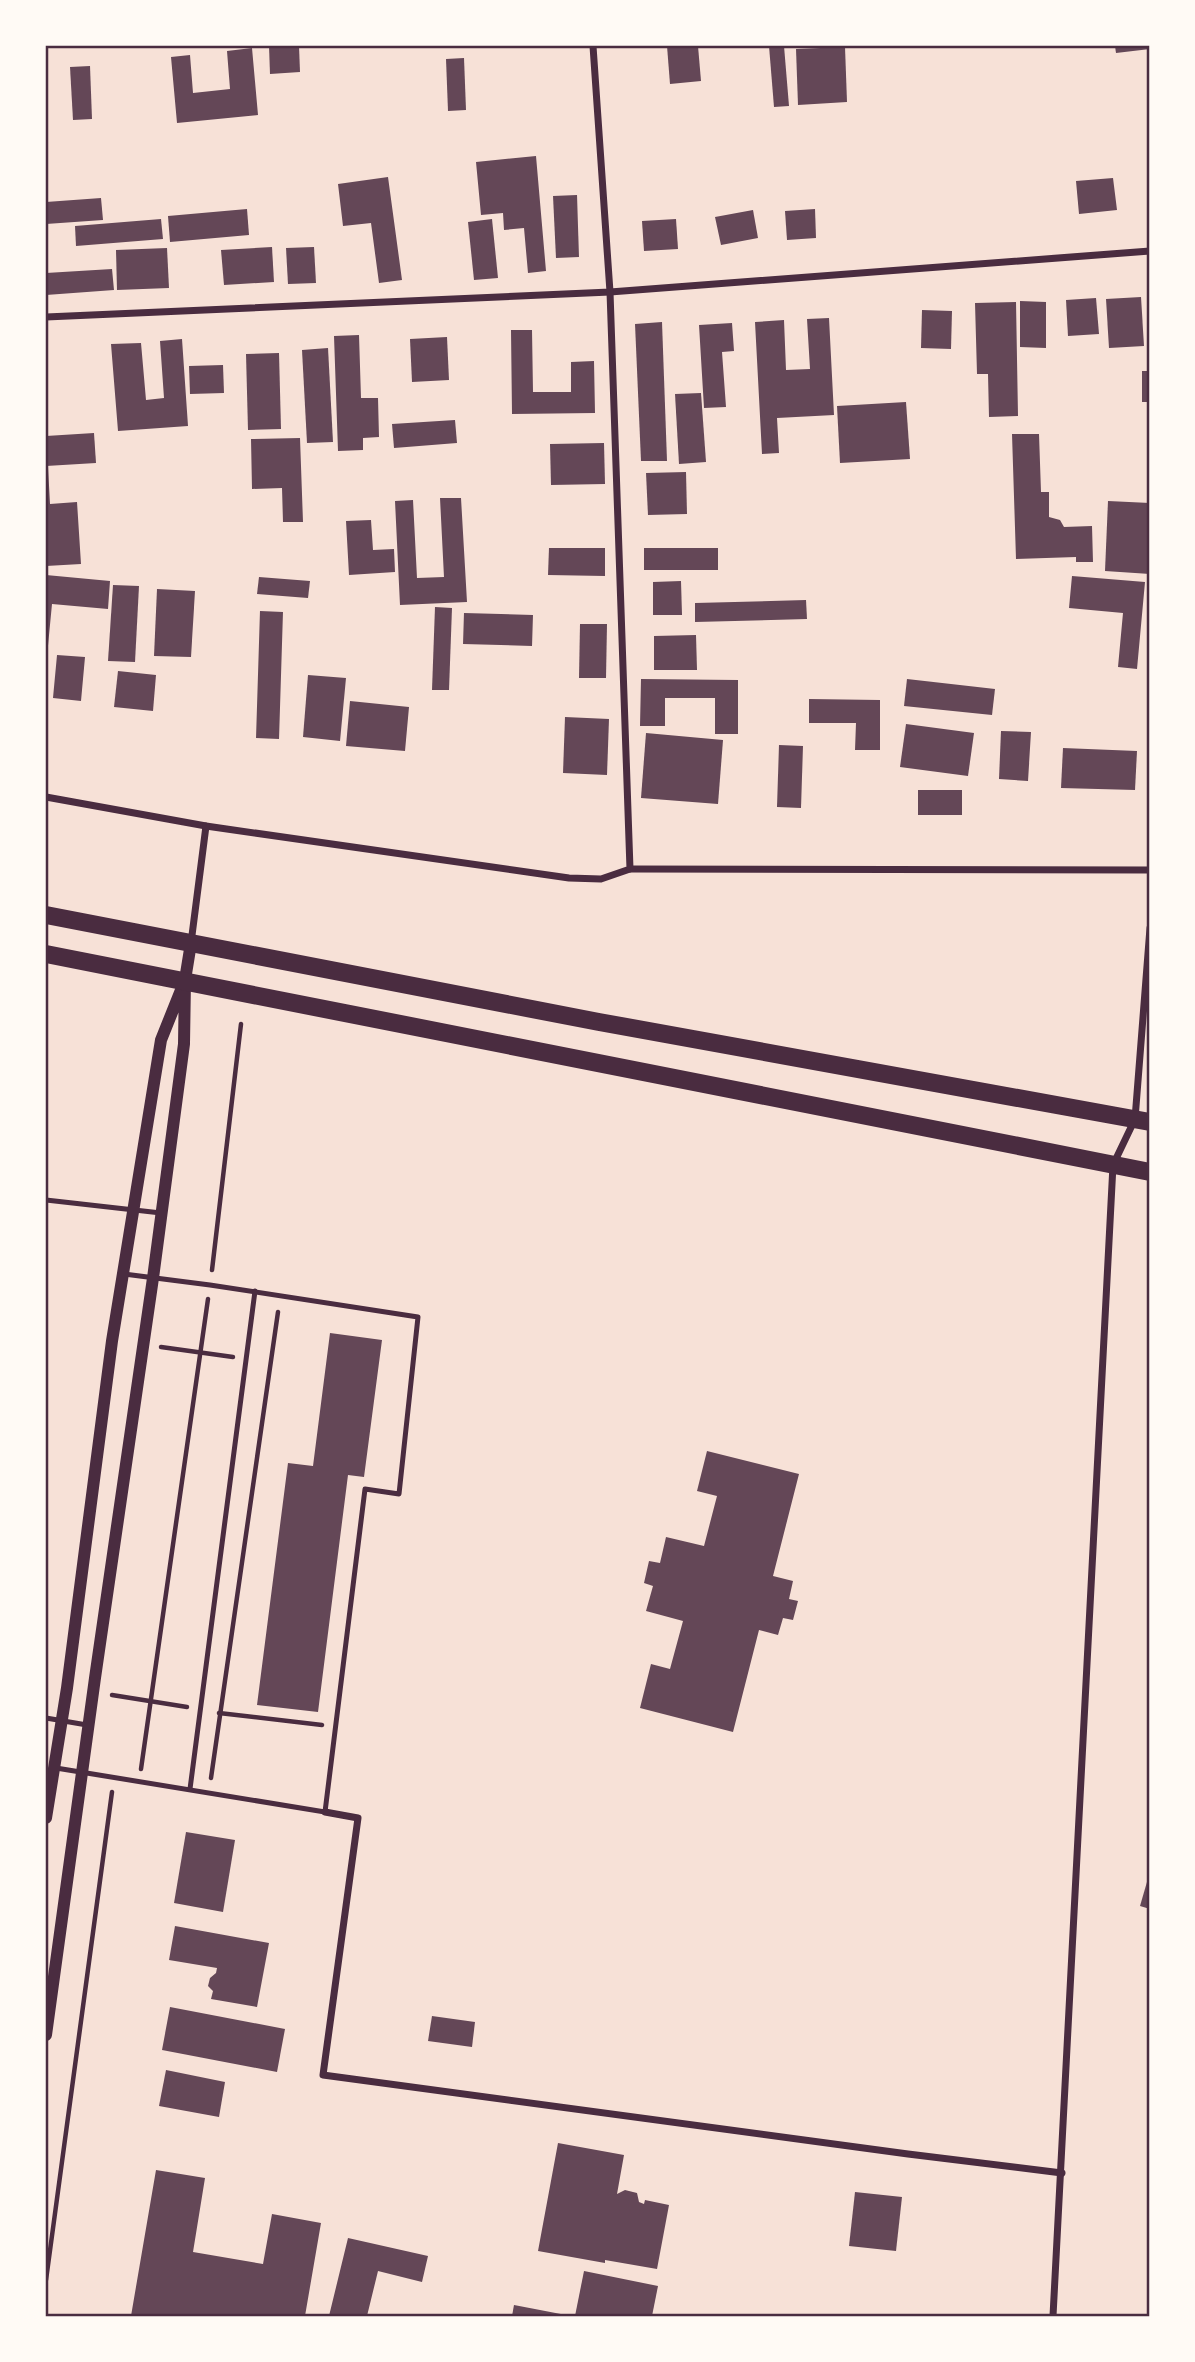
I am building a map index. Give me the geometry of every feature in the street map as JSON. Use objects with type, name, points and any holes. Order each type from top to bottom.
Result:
[{"type":"main road","points":[[46,915],[586,1019],[1142,1121]]},
{"type":"main road","points":[[46,954],[1150,1172]]},
{"type":"street","points":[[593,46],[610,292],[630,869]]},
{"type":"street","points":[[46,317],[610,292],[1150,251]]},
{"type":"street","points":[[46,797],[206,826],[569,878],[601,879],[630,869],[1150,870]]},
{"type":"street","points":[[46,2035],[162,1213],[184,1044],[185,980],[206,826]]},
{"type":"street","points":[[1053,2316],[1113,1165],[1142,1121],[1150,928]]},
{"type":"street","points":[[46,1818],[112,1341],[161,1040],[185,980]]},
{"type":"street","points":[[325,1812],[358,1818],[323,2075],[1062,2173]]},
{"type":"lane","points":[[46,1200],[162,1213]]},
{"type":"lane","points":[[53,1767],[325,1812],[365,1489],[399,1494],[418,1317],[256,1291],[124,1274]]},
{"type":"lane","points":[[190,1789],[256,1291]]},
{"type":"lane","points":[[46,1718],[88,1725]]},
{"type":"path","points":[[139,1780],[210,1285],[241,1024]]},
{"type":"path","points":[[209,1792],[280,1295]]},
{"type":"path","points":[[150,1346],[247,1359]]},
{"type":"path","points":[[46,2280],[114,1776]]},
{"type":"building","points":[[269,46],[299,46],[300,72],[270,74]]},
{"type":"building","points":[[667,46],[698,46],[701,81],[670,84]]},
{"type":"building","points":[[769,46],[784,46],[789,106],[774,107]]},
{"type":"building","points":[[1115,46],[1150,46],[1150,49],[1116,53]]},
{"type":"building","points":[[845,47],[847,102],[798,105],[796,49]]},
{"type":"building","points":[[252,48],[258,115],[177,123],[171,57],[190,55],[193,93],[230,89],[227,51]]},
{"type":"building","points":[[464,58],[466,110],[448,111],[446,59]]},
{"type":"building","points":[[90,66],[92,119],[73,120],[70,67]]},
{"type":"building","points":[[536,156],[546,271],[528,273],[524,228],[504,230],[503,213],[481,215],[476,162]]},
{"type":"building","points":[[388,177],[402,280],[379,283],[371,223],[343,226],[338,184]]},
{"type":"building","points":[[1113,178],[1117,210],[1079,214],[1076,181]]},
{"type":"building","points":[[577,195],[579,257],[556,258],[553,196]]},
{"type":"building","points":[[101,198],[103,220],[46,224],[46,202]]},
{"type":"building","points":[[247,209],[249,235],[170,242],[168,216]]},
{"type":"building","points":[[815,209],[816,238],[787,240],[785,211]]},
{"type":"building","points":[[753,210],[758,238],[721,245],[715,217]]},
{"type":"building","points":[[161,219],[163,239],[76,246],[75,226]]},
{"type":"building","points":[[492,219],[498,278],[474,280],[468,222]]},
{"type":"building","points":[[676,219],[678,249],[644,251],[642,221]]},
{"type":"building","points":[[272,247],[274,282],[224,285],[221,250]]},
{"type":"building","points":[[314,247],[316,283],[288,284],[286,248]]},
{"type":"building","points":[[167,248],[169,288],[117,290],[116,250]]},
{"type":"building","points":[[112,269],[114,290],[46,295],[46,273]]},
{"type":"building","points":[[1141,297],[1144,346],[1109,348],[1106,299]]},
{"type":"building","points":[[1096,298],[1099,334],[1068,336],[1066,300]]},
{"type":"building","points":[[1020,301],[1046,302],[1046,348],[1020,347]]},
{"type":"building","points":[[1016,302],[1018,416],[989,417],[988,374],[977,374],[975,303]]},
{"type":"building","points":[[922,310],[952,311],[951,349],[921,348]]},
{"type":"building","points":[[829,318],[834,415],[777,418],[779,453],[762,454],[755,322],[784,320],[786,370],[810,369],[807,319]]},
{"type":"building","points":[[662,322],[667,461],[641,461],[635,324]]},
{"type":"building","points":[[732,323],[734,351],[722,352],[726,407],[704,408],[699,325]]},
{"type":"building","points":[[511,330],[532,330],[533,392],[571,392],[571,362],[594,361],[595,413],[512,414]]},
{"type":"building","points":[[359,335],[361,398],[378,398],[379,437],[363,438],[363,450],[338,451],[334,336]]},
{"type":"building","points":[[447,337],[449,380],[412,382],[410,339]]},
{"type":"building","points":[[182,339],[188,426],[118,431],[111,344],[141,343],[146,400],[164,398],[160,341]]},
{"type":"building","points":[[328,348],[333,442],[307,443],[302,350]]},
{"type":"building","points":[[279,353],[281,429],[248,430],[246,354]]},
{"type":"building","points":[[223,365],[224,393],[190,394],[189,366]]},
{"type":"building","points":[[1142,371],[1150,371],[1150,402],[1142,402]]},
{"type":"building","points":[[701,393],[706,462],[679,464],[675,394]]},
{"type":"building","points":[[906,402],[910,459],[840,463],[837,406]]},
{"type":"building","points":[[455,420],[457,443],[394,448],[392,424]]},
{"type":"building","points":[[94,433],[96,463],[46,466],[46,436]]},
{"type":"building","points":[[1012,434],[1039,434],[1041,492],[1049,492],[1049,517],[1060,520],[1064,527],[1092,526],[1093,562],[1076,562],[1076,557],[1016,559]]},
{"type":"building","points":[[300,438],[303,522],[283,522],[282,488],[252,489],[251,439]]},
{"type":"building","points":[[604,443],[605,484],[551,485],[550,444]]},
{"type":"building","points":[[46,467],[50,504],[77,502],[81,564],[46,566]]},
{"type":"building","points":[[686,472],[687,514],[648,515],[646,473]]},
{"type":"building","points":[[440,498],[461,498],[467,602],[400,605],[395,501],[413,500],[417,578],[444,577]]},
{"type":"building","points":[[1108,501],[1150,503],[1150,574],[1105,571]]},
{"type":"building","points":[[371,520],[373,550],[394,549],[395,572],[349,575],[346,521]]},
{"type":"building","points":[[549,548],[605,548],[605,576],[548,575]]},
{"type":"building","points":[[644,548],[718,548],[718,570],[644,570]]},
{"type":"building","points":[[46,575],[110,581],[108,609],[52,604],[47,656],[46,656]]},
{"type":"building","points":[[1072,576],[1145,582],[1137,669],[1118,667],[1123,613],[1069,608]]},
{"type":"building","points":[[259,577],[310,581],[308,598],[257,594]]},
{"type":"building","points":[[681,581],[682,615],[653,615],[653,582]]},
{"type":"building","points":[[113,585],[139,586],[135,662],[108,661]]},
{"type":"building","points":[[157,589],[195,591],[191,657],[154,656]]},
{"type":"building","points":[[806,600],[807,619],[695,622],[695,603]]},
{"type":"building","points":[[435,607],[452,608],[449,690],[432,690]]},
{"type":"building","points":[[260,611],[283,612],[279,739],[256,738]]},
{"type":"building","points":[[464,613],[533,615],[532,646],[463,644]]},
{"type":"building","points":[[580,624],[607,624],[606,678],[579,678]]},
{"type":"building","points":[[696,635],[697,670],[654,670],[654,636]]},
{"type":"building","points":[[57,655],[85,657],[81,701],[53,698]]},
{"type":"building","points":[[118,671],[156,675],[153,711],[114,707]]},
{"type":"building","points":[[308,675],[346,678],[340,741],[303,737]]},
{"type":"building","points":[[641,679],[738,680],[738,734],[715,734],[715,698],[665,698],[665,726],[640,726]]},
{"type":"building","points":[[907,679],[995,689],[992,715],[904,706]]},
{"type":"building","points":[[809,699],[880,700],[880,750],[855,750],[856,723],[809,723]]},
{"type":"building","points":[[350,701],[409,707],[405,751],[346,746]]},
{"type":"building","points":[[565,717],[609,719],[607,775],[563,773]]},
{"type":"building","points":[[906,724],[974,733],[968,776],[900,767]]},
{"type":"building","points":[[1001,731],[1031,732],[1028,781],[999,779]]},
{"type":"building","points":[[646,733],[723,740],[718,804],[641,798]]},
{"type":"building","points":[[779,745],[803,746],[801,808],[777,807]]},
{"type":"building","points":[[1063,748],[1137,751],[1135,790],[1061,788]]},
{"type":"building","points":[[918,790],[962,790],[962,815],[918,815]]},
{"type":"building","points":[[330,1333],[382,1340],[364,1477],[348,1475],[318,1712],[257,1705],[288,1463],[313,1466]]},
{"type":"building","points":[[707,1451],[799,1474],[773,1576],[793,1581],[789,1599],[798,1601],[793,1620],[783,1618],[778,1635],[759,1630],[733,1732],[640,1708],[651,1664],[670,1669],[683,1621],[646,1611],[653,1586],[644,1583],[649,1561],[660,1563],[666,1537],[704,1546],[717,1496],[697,1491]]},
{"type":"building","points":[[186,1832],[235,1840],[223,1912],[174,1903]]},
{"type":"building","points":[[1150,1875],[1150,1909],[1140,1906]]},
{"type":"building","points":[[175,1926],[269,1943],[257,2007],[211,1999],[213,1991],[208,1986],[217,1968],[169,1960]]},
{"type":"building","points":[[170,2007],[285,2029],[277,2072],[162,2050]]},
{"type":"building","points":[[432,2016],[475,2022],[472,2047],[428,2041]]},
{"type":"building","points":[[166,2070],[225,2082],[219,2117],[159,2106]]},
{"type":"building","points":[[558,2143],[624,2155],[617,2194],[625,2190],[637,2193],[639,2202],[644,2204],[645,2200],[669,2205],[657,2269],[538,2251]]},
{"type":"building","points":[[156,2170],[205,2178],[193,2252],[263,2264],[272,2214],[321,2223],[305,2316],[131,2316]]},
{"type":"building","points":[[855,2192],[902,2197],[896,2251],[849,2246]]},
{"type":"building","points":[[348,2238],[428,2256],[422,2282],[378,2271],[367,2316],[329,2316]]},
{"type":"building","points":[[584,2271],[658,2286],[652,2316],[575,2316]]},
{"type":"building","points":[[514,2305],[566,2315],[566,2316],[512,2316]]}]
